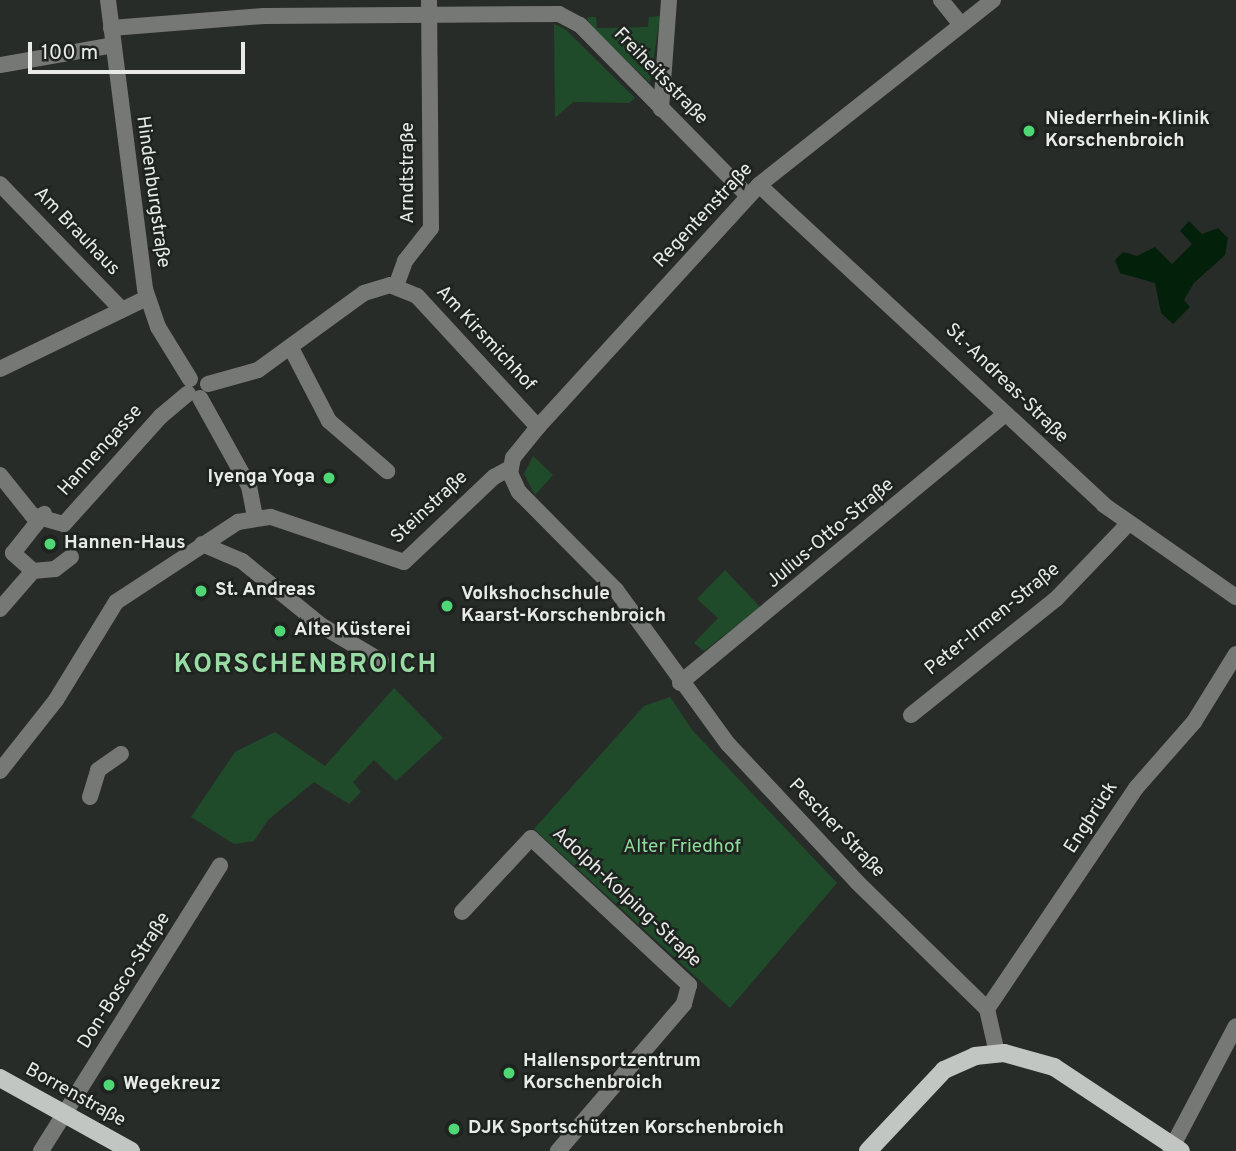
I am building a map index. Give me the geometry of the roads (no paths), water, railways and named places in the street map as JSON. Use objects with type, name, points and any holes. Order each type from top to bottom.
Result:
[{"type":"main road","points":[[868,1151],[944,1070],[997,1053],[1026,1055],[1054,1067],[1174,1149]]},
{"type":"main road","name":"Borrenstraße","points":[[0,1078],[131,1151]]},
{"type":"street","name":"Hindenburgstraße","points":[[108,0],[147,298],[249,486],[255,516]]},
{"type":"street","points":[[661,109],[669,0]]},
{"type":"street","points":[[941,0],[961,26]]},
{"type":"street","name":"Regentenstraße","points":[[510,468],[538,427],[754,191],[993,0]]},
{"type":"street","name":"Freiheitsstraße","points":[[111,28],[429,7],[566,16],[661,109],[754,191]]},
{"type":"street","name":"Arndtstraße","points":[[397,286],[405,261],[432,226],[429,7]]},
{"type":"street","points":[[0,65],[113,45]]},
{"type":"street","name":"Am Brauhaus","points":[[0,184],[122,310]]},
{"type":"street","name":"St.-Andreas-Straße","points":[[754,191],[1128,524],[1236,597]]},
{"type":"street","points":[[196,389],[250,374],[291,348],[368,290],[397,286]]},
{"type":"street","name":"Am Kirsmichhof","points":[[397,286],[421,301],[538,427]]},
{"type":"street","points":[[0,369],[147,298]]},
{"type":"street","points":[[291,348],[330,421],[387,471]]},
{"type":"street","name":"Hannengasse","points":[[33,571],[13,553],[44,514],[64,524],[161,416],[196,389]]},
{"type":"street","name":"Julius-Otto-Straße","points":[[680,683],[1005,414]]},
{"type":"street","name":"Steinstraße","points":[[255,516],[404,562],[494,477],[510,468]]},
{"type":"street","name":"Pescher Straße","points":[[510,468],[519,492],[609,582],[680,683],[822,847],[987,1009]]},
{"type":"street","points":[[0,475],[32,515],[44,514]]},
{"type":"street","points":[[0,771],[63,689],[111,607],[136,584],[255,516]]},
{"type":"street","name":"Peter-Irmen-Straße","points":[[911,715],[1056,599],[1128,524]]},
{"type":"street","points":[[202,544],[242,561],[322,626],[381,660]]},
{"type":"street","points":[[0,609],[33,571],[55,569],[71,557]]},
{"type":"street","name":"Engbrück","points":[[987,1009],[1136,788],[1190,728],[1236,654]]},
{"type":"street","points":[[90,797],[98,770],[121,754]]},
{"type":"street","name":"Adolph-Kolping-Straße","points":[[462,912],[530,838],[690,990],[684,1004],[558,1151]]},
{"type":"street","name":"Don-Bosco-Straße","points":[[41,1151],[220,866]]},
{"type":"street","points":[[987,1009],[997,1053]]},
{"type":"street","points":[[1174,1149],[1236,1026]]},
{"type":"place","name":"Niederrhein-Klinik Korschenbroich","points":[[1029,131]]},
{"type":"place","name":"Iyenga Yoga","points":[[329,478]]},
{"type":"place","name":"Hannen-Haus","points":[[50,544]]},
{"type":"place","name":"St. Andreas","points":[[201,591]]},
{"type":"place","name":"Volkshochschule Kaarst-Korschenbroich","points":[[447,606]]},
{"type":"place","name":"Alte Küsterei","points":[[280,631]]},
{"type":"place","name":"Hallensportzentrum Korschenbroich","points":[[509,1073]]},
{"type":"place","name":"Wegekreuz","points":[[109,1085]]},
{"type":"place","name":"DJK Sportschützen Korschenbroich","points":[[454,1129]]},
{"type":"district","name":"KORSCHENBROICH","points":[[306,666]]},
{"type":"park label","name":"Alter Friedhof","points":[[682,848]]}]
